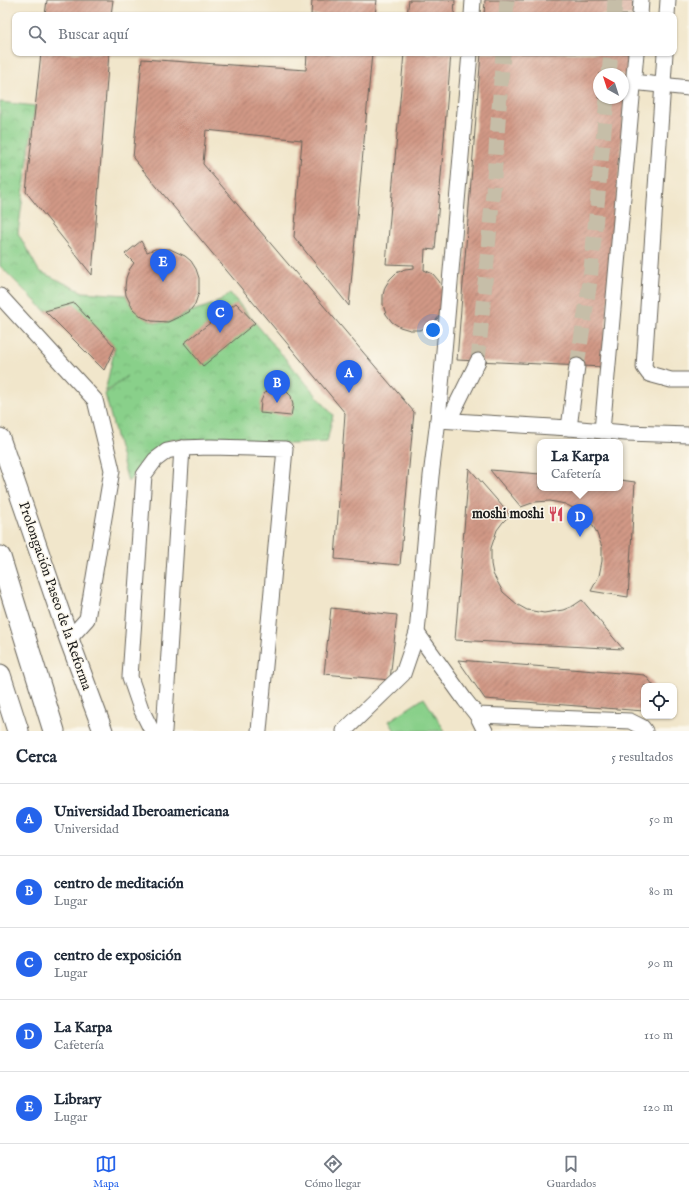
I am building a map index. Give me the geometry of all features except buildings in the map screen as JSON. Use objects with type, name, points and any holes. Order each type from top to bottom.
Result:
[{"type":"highway","points":[[0,557],[54,731]]},
{"type":"highway","points":[[0,675],[18,731]]},
{"type":"main road","name":"Prolongación Paseo de la Reforma","points":[[0,438],[69,639],[103,731]]},
{"type":"lane","points":[[472,12],[473,0]]},
{"type":"lane","points":[[640,12],[642,0]]},
{"type":"lane","points":[[667,12],[668,0]]},
{"type":"lane","points":[[344,731],[404,674],[417,633],[431,476],[443,420],[470,56]]},
{"type":"lane","points":[[602,431],[632,82],[636,56]]},
{"type":"lane","points":[[665,56],[644,367],[649,374],[671,380],[689,380]]},
{"type":"lane","points":[[632,82],[689,88]]},
{"type":"lane","points":[[0,296],[95,400],[112,470],[87,618],[69,639]]},
{"type":"lane","points":[[443,420],[478,360]]},
{"type":"lane","points":[[569,428],[577,366]]},
{"type":"lane","points":[[443,420],[602,431],[689,435]]},
{"type":"lane","points":[[152,731],[141,709],[130,678],[144,475],[155,460],[167,451],[182,448],[210,447],[285,449],[259,731]]},
{"type":"lane","points":[[164,731],[182,448]]},
{"type":"lane","points":[[417,633],[477,715],[485,731]]},
{"type":"lane","points":[[477,715],[630,721],[642,727],[645,731]]},
{"type":"green space","points":[[0,102],[35,106],[18,233],[39,271],[83,292],[126,295],[132,307],[137,312],[154,322],[160,323],[173,320],[216,303],[230,293],[333,415],[327,442],[293,444],[171,439],[128,482],[105,394],[127,376],[105,392],[115,347],[74,304],[45,311],[0,266]]},
{"type":"green space","points":[[424,698],[445,731],[395,731],[389,721]]},
{"type":"tunnel","points":[[506,12],[507,0]]},
{"type":"tunnel","points":[[614,12],[615,0]]},
{"type":"tunnel","points":[[478,361],[493,192],[503,56]]},
{"type":"tunnel","points":[[610,68],[611,56]]},
{"type":"tunnel","points":[[577,366],[590,281],[606,104]]},
{"type":"place","name":"Library","points":[[163,282]]},
{"type":"place","name":"centro de exposición","points":[[220,333]]},
{"type":"place","name":"Universidad Iberoamericana","points":[[349,393]]},
{"type":"place","name":"centro de meditación","points":[[277,403]]},
{"type":"place","name":"moshi moshi","points":[[556,514]]},
{"type":"place","name":"La Karpa","points":[[580,537]]}]
